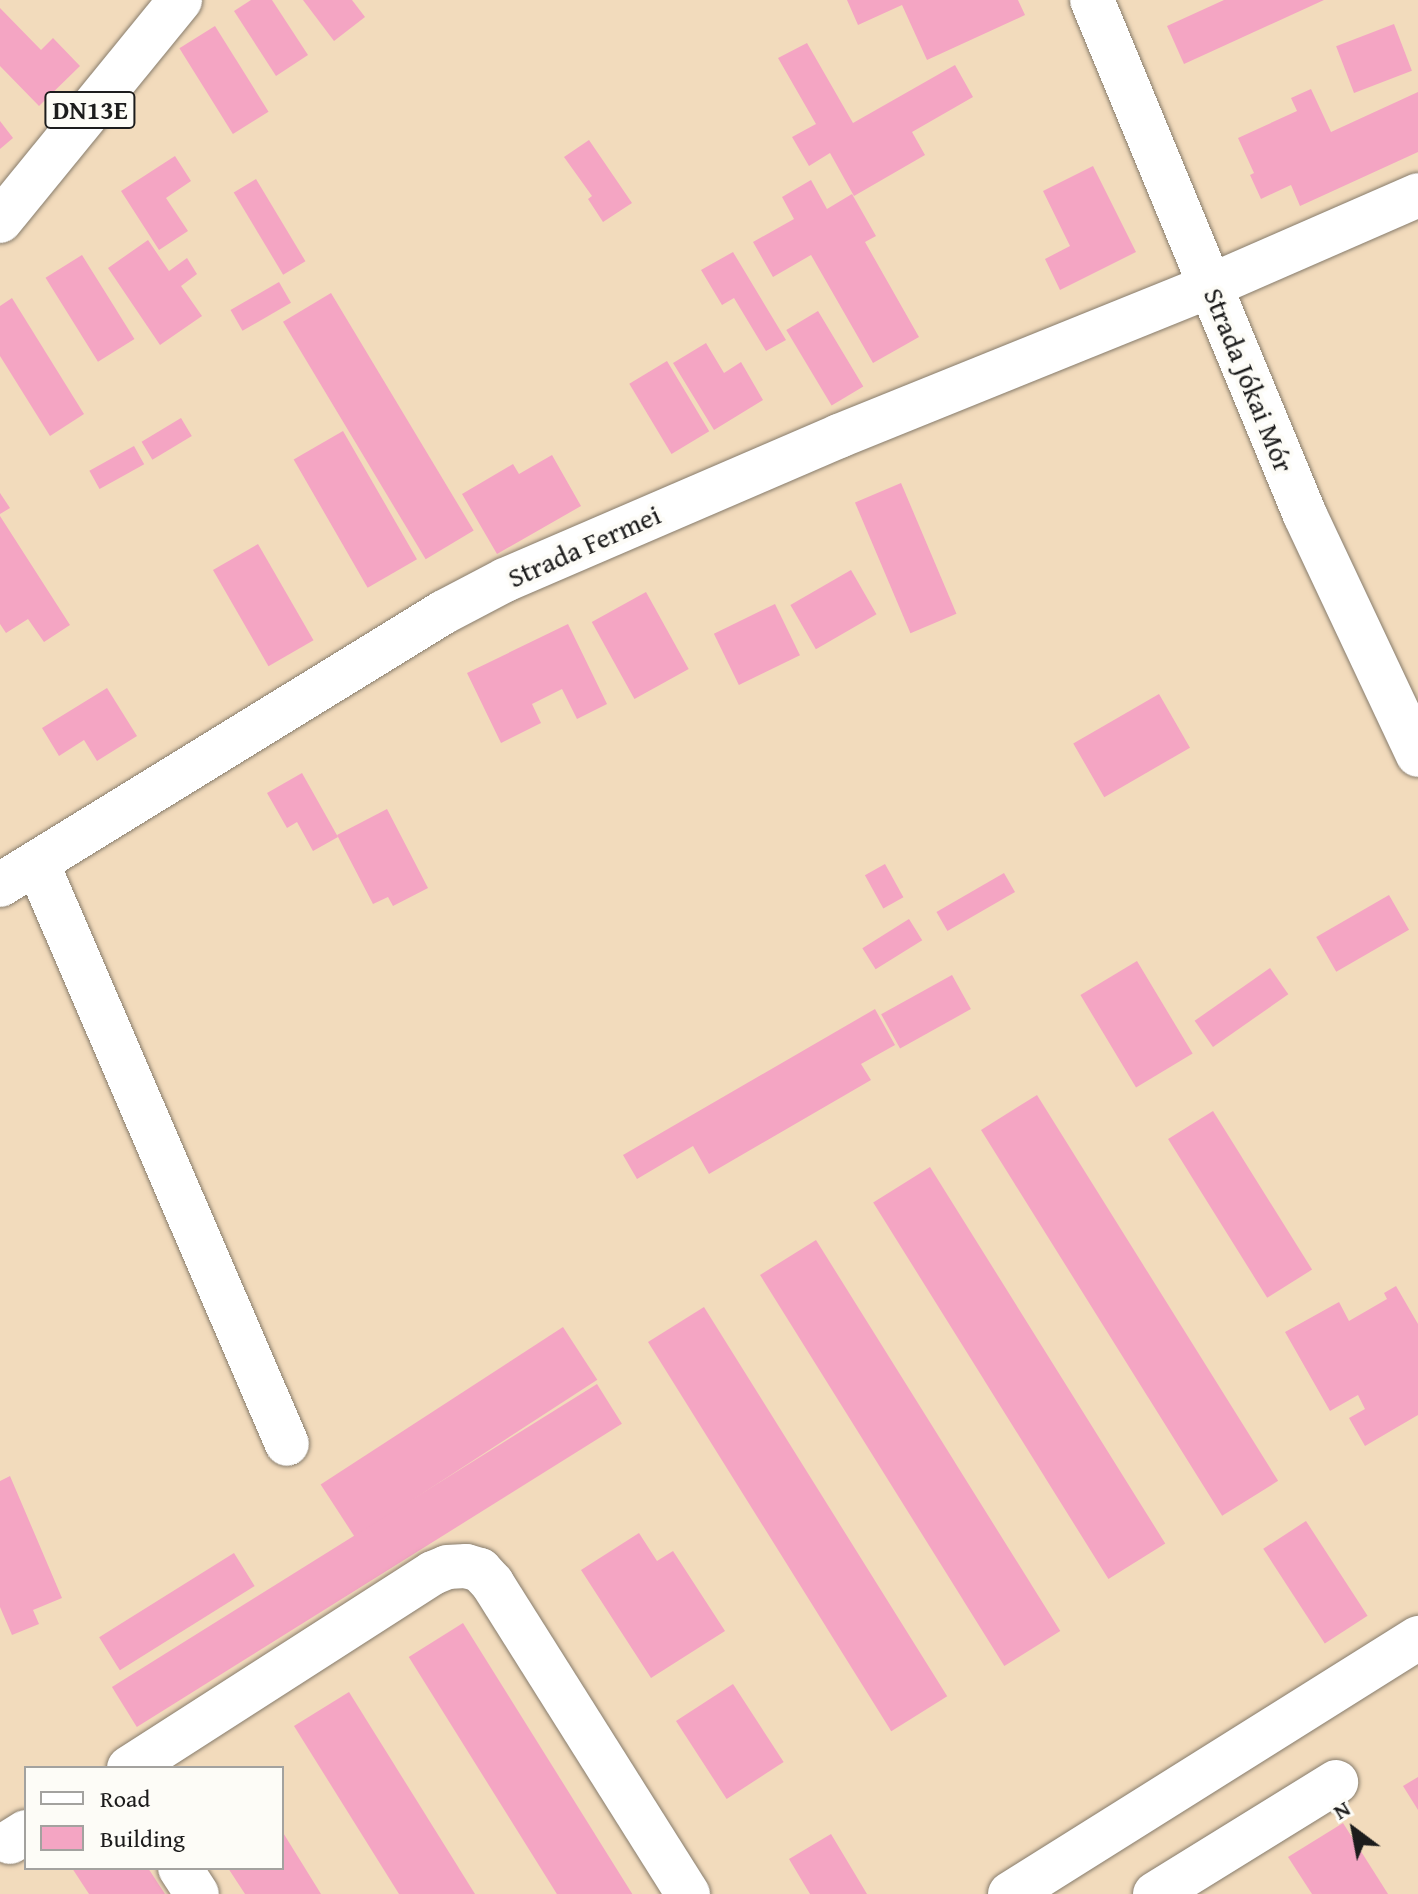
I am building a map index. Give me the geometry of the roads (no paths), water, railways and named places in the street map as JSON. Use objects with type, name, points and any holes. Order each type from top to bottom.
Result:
[{"type":"street","name":"DN13E","points":[[0,221],[180,0]]},
{"type":"street","name":"Strada Jókai Mór","points":[[1092,0],[1305,515],[1418,755]]},
{"type":"street","name":"Strada Fermei","points":[[0,885],[38,865],[444,612],[505,580],[839,436],[1210,286],[1418,195]]},
{"type":"street","points":[[38,865],[287,1444]]},
{"type":"street","points":[[138,1765],[433,1573],[447,1567],[466,1566],[480,1570],[492,1583],[688,1894]]},
{"type":"street","points":[[1010,1894],[1418,1638]]},
{"type":"street","points":[[1155,1894],[1336,1782]]},
{"type":"street","points":[[181,1870],[197,1894]]}]
